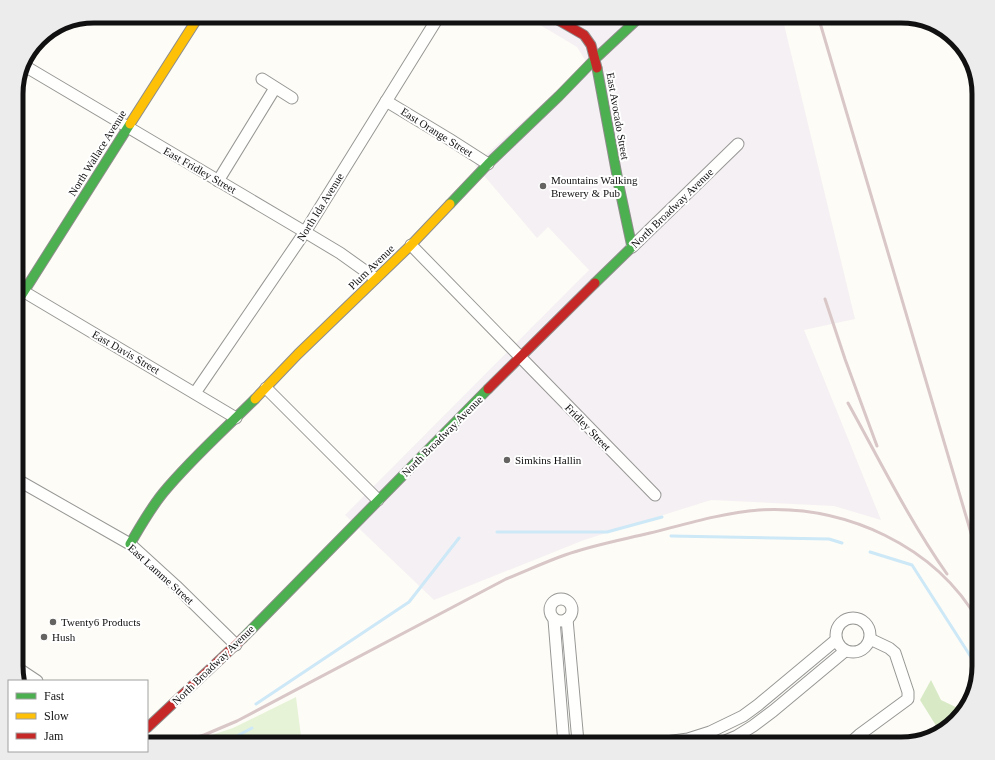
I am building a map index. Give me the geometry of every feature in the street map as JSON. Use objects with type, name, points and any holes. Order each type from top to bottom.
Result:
[{"type":"street","name":"North Wallace Avenue","points":[[23,286],[128,128],[195,23]]},
{"type":"street","name":"North Ida Avenue","points":[[195,393],[305,232],[435,23]]},
{"type":"street","name":"East Avocado Street","points":[[563,23],[584,35],[591,45],[632,247]]},
{"type":"street","name":"Plum Avenue","points":[[130,544],[151,509],[164,492],[198,455],[298,354],[410,245],[488,164],[634,23]]},
{"type":"street","name":"East Fridley Street","points":[[28,69],[340,253],[375,278]]},
{"type":"street","points":[[262,79],[292,98]]},
{"type":"street","points":[[218,181],[275,88]]},
{"type":"street","name":"East Orange Street","points":[[386,101],[488,164]]},
{"type":"street","name":"North Broadway Avenue","points":[[148,727],[236,645],[603,274],[738,144]]},
{"type":"street","points":[[410,245],[520,358]]},
{"type":"street","name":"East Davis Street","points":[[23,292],[236,418]]},
{"type":"street","name":"Fridley Street","points":[[520,358],[655,495]]},
{"type":"street","points":[[266,388],[378,500]]},
{"type":"street","name":"East Lamme Street","points":[[23,482],[130,544],[176,586],[236,645]]},
{"type":"street","points":[[554,620],[561,622],[567,619],[572,613],[571,606],[566,600],[562,599],[554,601],[550,607],[550,614],[554,620],[563,737]]},
{"type":"street","points":[[856,618],[862,620],[869,628],[870,639],[865,648],[855,653],[850,653],[841,648],[836,640],[835,634],[840,624],[845,620],[856,618]]},
{"type":"street","points":[[567,619],[579,737]]},
{"type":"street","points":[[858,737],[908,699],[908,692],[895,653],[890,648],[870,639]]},
{"type":"street","points":[[694,737],[710,732],[743,716],[836,640]]},
{"type":"street","points":[[735,737],[754,726],[845,651]]},
{"type":"street","points":[[23,672],[36,680]]},
{"type":"shaded area","points":[[537,23],[784,23],[855,319],[804,330],[881,520],[834,506],[711,500],[584,540],[434,600],[345,515],[589,270],[548,227],[537,238],[475,165],[587,63],[577,47]]},
{"type":"green space","points":[[931,680],[941,700],[958,708],[951,716],[937,727],[920,700]]},
{"type":"green space","points":[[296,697],[301,737],[206,737],[233,728]]},
{"type":"waterway","points":[[497,532],[607,532],[662,517]]},
{"type":"waterway","points":[[671,536],[829,539],[842,543]]},
{"type":"waterway","points":[[256,704],[409,602],[459,538]]},
{"type":"waterway","points":[[870,552],[912,565],[972,659]]},
{"type":"waterway","points":[[235,737],[252,728]]},
{"type":"railway","points":[[820,23],[972,536]]},
{"type":"railway","points":[[825,299],[877,446]]},
{"type":"railway","points":[[848,403],[907,511],[947,574]]},
{"type":"railway","points":[[198,737],[237,721],[506,579],[565,555],[597,545],[704,519],[745,511],[791,510],[823,515],[855,523],[885,535],[913,551],[938,571],[960,595],[972,612]]},
{"type":"traffic: fast","points":[[450,204],[488,164],[634,23]]},
{"type":"traffic: fast","points":[[595,283],[632,247],[597,68]]},
{"type":"traffic: fast","points":[[23,293],[130,124]]},
{"type":"traffic: fast","points":[[243,638],[488,389]]},
{"type":"traffic: fast","points":[[130,544],[145,518],[174,480],[196,456],[255,399]]},
{"type":"traffic: slow","points":[[130,124],[195,23]]},
{"type":"traffic: slow","points":[[255,399],[298,354],[411,245],[450,204]]},
{"type":"traffic: jam","points":[[563,23],[584,35],[591,45],[597,68]]},
{"type":"traffic: jam","points":[[488,389],[595,283]]},
{"type":"traffic: jam","points":[[148,727],[243,638]]},
{"type":"place","name":"Mountains Walking Brewery & Pub","points":[[543,186]]},
{"type":"place","name":"Simkins Hallin","points":[[507,460]]},
{"type":"place","name":"Twenty6 Products","points":[[53,622]]},
{"type":"place","name":"Hush","points":[[44,637]]}]
